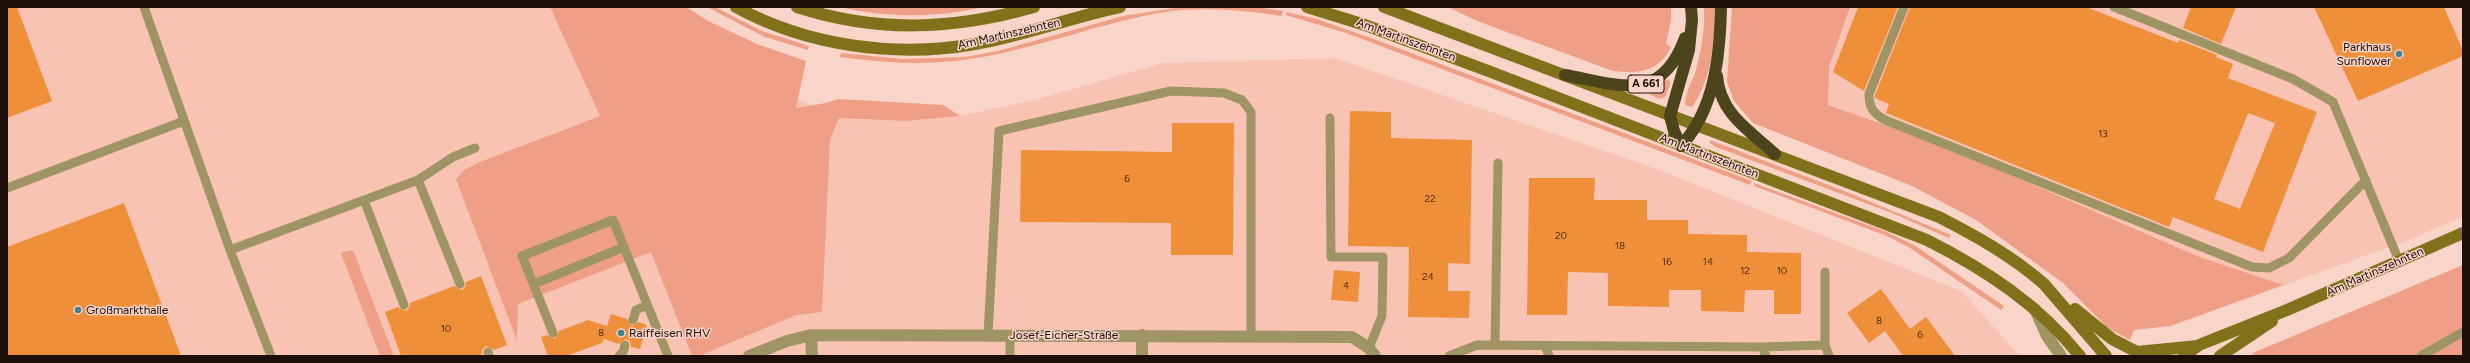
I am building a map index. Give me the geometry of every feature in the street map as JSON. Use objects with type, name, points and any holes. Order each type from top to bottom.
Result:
[{"type":"highway","name":"A 661","points":[[1670,116],[1689,50],[1692,20],[1691,7]]},
{"type":"highway","points":[[1670,116],[1681,146],[1697,125],[1709,97],[1716,69],[1721,7]]},
{"type":"highway","name":"A 661","points":[[1565,75],[1630,86],[1642,86],[1652,82],[1669,68],[1677,58],[1692,20]]},
{"type":"highway","points":[[1716,69],[1718,86],[1727,110],[1775,154]]},
{"type":"main road","name":"Am Martinszehnten","points":[[736,7],[799,32],[834,41],[893,49],[931,49],[975,44],[1120,7]]},
{"type":"main road","name":"Am Martinszehnten","points":[[797,7],[848,21],[888,26],[922,26],[954,24],[1034,7]]},
{"type":"main road","name":"Am Martinszehnten","points":[[1307,7],[1365,25],[1491,72],[1927,240],[1992,276],[2034,308],[2080,356]]},
{"type":"main road","name":"Am Martinszehnten","points":[[1384,7],[1939,217],[2014,260],[2044,284],[2106,356]]},
{"type":"main road","name":"Am Martinszehnten","points":[[2184,356],[2199,345],[2287,310],[2463,233]]},
{"type":"main road","points":[[2044,284],[2124,347],[2137,352],[2147,352],[2199,345]]},
{"type":"main road","name":"Am Martinszehnten","points":[[2220,356],[2287,310]]},
{"type":"street","points":[[2034,308],[2047,336],[2061,356]]},
{"type":"street","name":"Josef-Eicher-Straße","points":[[750,356],[787,341],[811,335],[1142,335],[1352,338],[1372,352]]},
{"type":"street","points":[[811,335],[812,356]]},
{"type":"street","points":[[1142,335],[1142,356]]},
{"type":"lane","points":[[144,7],[230,250],[271,356]]},
{"type":"lane","points":[[1904,7],[1870,94],[1871,109],[1875,114],[1892,123],[2246,264],[2269,268],[2288,258],[2366,180]]},
{"type":"lane","points":[[2114,7],[2293,79],[2328,98],[2338,111],[2399,261]]},
{"type":"lane","points":[[988,335],[999,131],[1171,91],[1224,93],[1242,100],[1251,112],[1251,336]]},
{"type":"lane","points":[[1330,118],[1331,257],[1383,257],[1382,316],[1372,352]]},
{"type":"lane","points":[[7,188],[184,121]]},
{"type":"lane","points":[[230,250],[418,180],[453,157],[475,148]]},
{"type":"lane","points":[[1496,345],[1498,163]]},
{"type":"lane","points":[[418,180],[460,284]]},
{"type":"lane","points":[[364,200],[404,305]]},
{"type":"lane","points":[[554,333],[522,256],[613,220],[668,356]]},
{"type":"lane","points":[[534,284],[624,247]]},
{"type":"lane","points":[[1825,272],[1825,345],[1829,356]]},
{"type":"lane","points":[[632,320],[636,310],[647,305]]},
{"type":"lane","points":[[2421,356],[2463,332]]},
{"type":"lane","points":[[1010,335],[1010,356]]},
{"type":"lane","points":[[619,356],[623,352],[625,345]]},
{"type":"lane","points":[[1449,356],[1477,345],[1736,351],[1762,347],[1825,345]]},
{"type":"lane","points":[[1546,346],[1549,356]]},
{"type":"lane","points":[[1762,347],[1766,356]]},
{"type":"shaded area","points":[[7,7],[584,7],[719,63],[839,118],[906,121],[960,116],[1038,99],[1163,63],[1335,58],[1662,171],[1961,291],[2020,356],[7,356]]},
{"type":"shaded area","points":[[550,7],[686,7],[708,21],[757,44],[806,61],[796,108],[826,103],[838,99],[943,105],[960,116],[906,121],[839,118],[830,140],[822,312],[796,315],[699,356],[692,356],[651,252],[518,304],[517,341],[456,179],[464,170],[480,162],[600,116]]},
{"type":"shaded area","points":[[707,7],[715,7],[762,31],[809,46],[808,50],[765,37]]},
{"type":"shaded area","points":[[840,7],[983,7],[966,11],[930,15],[893,15],[857,11]]},
{"type":"shaded area","points":[[1181,7],[1255,7],[1283,11],[1282,16],[1252,12],[1205,9],[1159,13],[1116,22],[1031,46],[988,56],[933,63],[877,61],[840,57],[841,53],[903,59],[965,57],[998,51],[1123,16]]},
{"type":"shaded area","points":[[1448,7],[1671,7],[1671,20],[1666,44],[1671,47],[1660,62],[1647,70],[1631,72],[1613,71],[1477,21]]},
{"type":"shaded area","points":[[1704,7],[1715,7],[1713,46],[1704,85],[1692,107],[1685,105],[1685,100],[1696,71],[1704,29]]},
{"type":"shaded area","points":[[1732,7],[1850,7],[1829,67],[1828,105],[1939,144],[2197,256],[2283,285],[2170,326],[2134,330],[2130,340],[2108,328],[2063,283],[1976,220],[1910,185],[1753,123],[1734,101],[1727,82]]},
{"type":"shaded area","points":[[1830,7],[2463,7],[2463,217],[2411,239],[2169,327],[2074,229],[1954,149],[1828,105]]},
{"type":"shaded area","points":[[1286,12],[1317,19],[1382,42],[1752,181],[1750,185],[1346,33],[1286,15]]},
{"type":"shaded area","points":[[1667,79],[1671,82],[1665,97],[1659,99],[1651,95],[1647,88],[1661,84]]},
{"type":"shaded area","points":[[1710,140],[1847,192],[1951,235],[1949,238],[1892,213],[1716,147],[1710,143]]},
{"type":"shaded area","points":[[1754,183],[1887,232],[1914,245],[2004,306],[2001,310],[1910,248],[1887,236],[1754,186]]},
{"type":"shaded area","points":[[353,250],[394,356],[380,356],[341,253]]},
{"type":"shaded area","points":[[2463,265],[2463,356],[2250,356],[2255,352]]},
{"type":"building","points":[[7,7],[17,7],[52,101],[7,118]]},
{"type":"building","points":[[1858,7],[1898,7],[1864,91],[1833,72]]},
{"type":"building","points":[[1910,7],[2086,7],[2178,43],[2179,40],[2217,55],[2216,57],[2233,64],[2228,78],[2317,112],[2263,252],[2173,217],[2169,227],[1886,113],[1889,104],[1875,98]],"holes":[[[2248,113],[2275,123],[2240,209],[2214,199]]]},
{"type":"building","points":[[2191,7],[2236,7],[2221,44],[2183,28]]},
{"type":"building","name":"Parkhaus Sunflower","points":[[2314,7],[2444,7],[2463,51],[2463,56],[2358,101]]},
{"type":"building","points":[[1350,111],[1391,112],[1391,138],[1472,140],[1470,264],[1448,263],[1448,291],[1470,291],[1469,318],[1408,317],[1409,247],[1348,246]]},
{"type":"building","points":[[1172,123],[1234,123],[1233,255],[1171,255],[1171,223],[1020,222],[1021,150],[1172,152]]},
{"type":"building","points":[[1529,178],[1595,178],[1594,200],[1647,200],[1647,220],[1688,220],[1688,234],[1747,235],[1747,252],[1801,253],[1801,314],[1774,314],[1774,290],[1745,290],[1744,312],[1701,311],[1701,290],[1669,290],[1669,307],[1608,306],[1608,273],[1568,272],[1567,315],[1527,315]]},
{"type":"building","name":"Großmarkthalle","points":[[124,203],[181,356],[7,356],[7,247]]},
{"type":"building","points":[[1334,270],[1360,272],[1358,302],[1331,300]]},
{"type":"building","points":[[481,276],[507,345],[494,350],[486,346],[482,350],[482,354],[478,356],[401,356],[385,312],[398,307],[406,311],[409,308],[410,303],[454,286],[462,290],[465,287],[466,282]]},
{"type":"building","points":[[1881,289],[1910,329],[1926,317],[1955,356],[1903,356],[1885,331],[1869,343],[1847,313]]},
{"type":"building","points":[[611,314],[627,319],[632,326],[639,322],[647,325],[640,349],[631,347],[630,341],[626,339],[619,344],[604,339],[602,343],[566,356],[548,356],[541,337],[547,335],[555,339],[559,331],[588,320],[607,326]]},
{"type":"place","name":"Parkhaus Sunflower","points":[[2399,54]]},
{"type":"place","name":"Großmarkthalle","points":[[78,310]]},
{"type":"place","name":"Raiffeisen RHV","points":[[621,333]]}]
